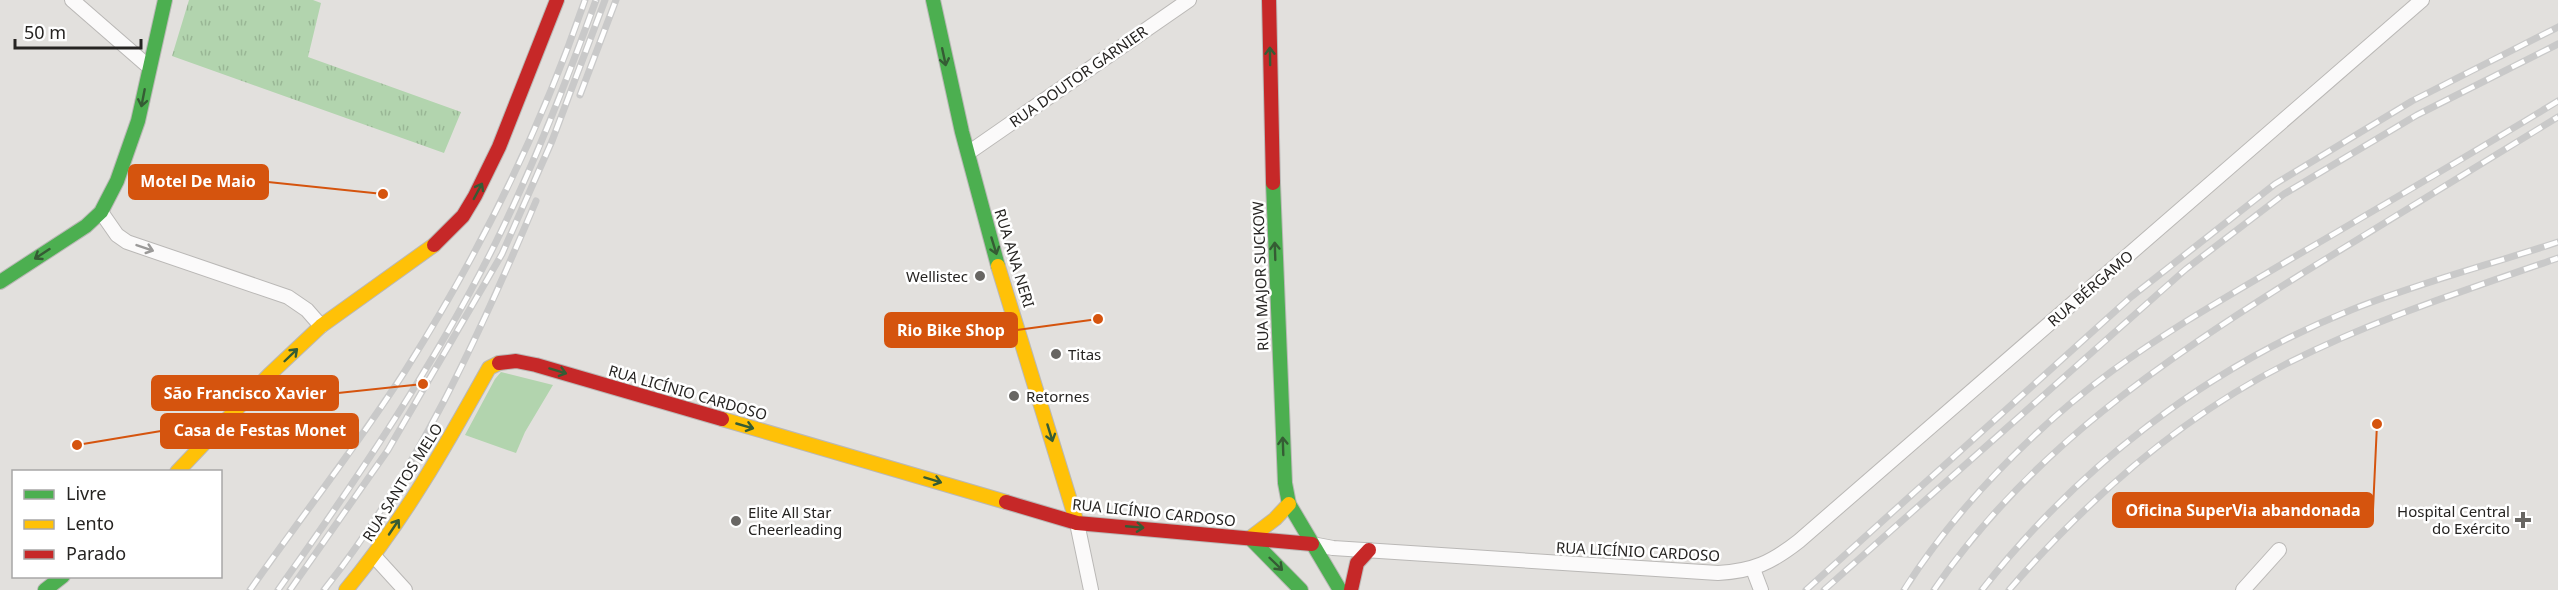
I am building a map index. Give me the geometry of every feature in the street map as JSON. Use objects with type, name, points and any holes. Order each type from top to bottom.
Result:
[{"type":"main road","points":[[0,282],[86,225],[101,212],[117,182],[138,121],[165,0]]},
{"type":"main road","points":[[178,470],[270,374],[321,326],[432,247],[463,216],[495,157],[557,0]]},
{"type":"main road","name":"RUA ANA NERI","points":[[933,0],[951,91],[968,153],[1077,523]]},
{"type":"main road","name":"RUA MAJOR SUCKOW","points":[[1269,0],[1271,135],[1285,483],[1289,504],[1340,590]]},
{"type":"main road","name":"RUA LICÍNIO CARDOSO","points":[[501,361],[524,361],[1077,523],[1312,544]]},
{"type":"main road","name":"RUA SANTOS MELO","points":[[346,590],[374,556],[428,477],[482,377],[489,368],[501,361]]},
{"type":"main road","points":[[1289,504],[1275,519],[1250,538],[1301,590]]},
{"type":"main road","points":[[1351,590],[1355,567],[1369,550]]},
{"type":"main road","points":[[45,590],[60,578]]},
{"type":"street","points":[[72,0],[149,67]]},
{"type":"street","name":"RUA DOUTOR GARNIER","points":[[968,153],[1189,0]]},
{"type":"street","name":"RUA BÉRGAMO","points":[[1753,569],[1770,562],[1799,541],[2422,0]]},
{"type":"street","points":[[101,212],[117,235],[127,242],[288,297],[307,310],[321,326]]},
{"type":"street","points":[[1077,523],[1091,590]]},
{"type":"street","name":"RUA LICÍNIO CARDOSO","points":[[1312,544],[1369,550],[1718,573],[1753,569]]},
{"type":"street","points":[[2243,590],[2278,550]]},
{"type":"street","points":[[374,556],[405,590]]},
{"type":"street","points":[[1753,569],[1761,590]]},
{"type":"green space","points":[[189,0],[313,0],[321,3],[308,57],[461,112],[444,153],[172,56]]},
{"type":"green space","points":[[501,372],[553,385],[525,432],[516,453],[465,435]]},
{"type":"railway","points":[[250,590],[387,399],[458,282],[483,237],[528,144],[585,0]]},
{"type":"railway","points":[[278,590],[393,421],[471,289],[495,244],[536,154],[596,0]]},
{"type":"railway","points":[[290,590],[388,450],[502,254],[552,141],[605,0]]},
{"type":"railway","points":[[580,95],[616,0]]},
{"type":"railway","points":[[1806,590],[2131,297],[2275,184],[2412,101],[2558,27]]},
{"type":"railway","points":[[1824,590],[2186,269],[2284,194],[2417,115],[2558,44]]},
{"type":"railway","points":[[1904,590],[1947,529],[1998,471],[2054,418],[2112,371],[2205,310],[2558,101]]},
{"type":"railway","points":[[1934,590],[1972,540],[2012,494],[2101,412],[2149,375],[2250,306],[2558,117]]},
{"type":"railway","points":[[324,590],[388,499],[443,403],[492,302],[536,201]]},
{"type":"railway","points":[[1982,590],[2019,545],[2102,463],[2148,426],[2196,392],[2246,361],[2297,334],[2376,300],[2558,242]]},
{"type":"railway","points":[[2009,590],[2070,524],[2137,463],[2209,409],[2247,386],[2286,364],[2352,333],[2420,306],[2558,258]]},
{"type":"traffic: fast","points":[[0,282],[86,226],[101,212],[117,181],[138,121],[165,0]]},
{"type":"traffic: fast","points":[[933,0],[962,132],[998,266]]},
{"type":"traffic: fast","points":[[1273,183],[1285,483],[1289,504],[1340,590]]},
{"type":"traffic: fast","points":[[1250,538],[1301,590]]},
{"type":"traffic: fast","points":[[45,590],[60,578]]},
{"type":"traffic: slow","points":[[179,470],[270,374],[321,326],[434,245]]},
{"type":"traffic: slow","points":[[998,266],[1077,523]]},
{"type":"traffic: slow","points":[[346,590],[405,510],[440,455],[489,368],[499,363]]},
{"type":"traffic: slow","points":[[722,419],[1006,502]]},
{"type":"traffic: slow","points":[[1250,538],[1275,519],[1289,504]]},
{"type":"traffic: jam","points":[[434,245],[463,216],[475,196],[499,147],[557,0]]},
{"type":"traffic: jam","points":[[1269,0],[1273,183]]},
{"type":"traffic: jam","points":[[499,363],[516,361],[536,365],[722,419]]},
{"type":"traffic: jam","points":[[1006,502],[1077,523],[1312,544]]},
{"type":"traffic: jam","points":[[1351,590],[1357,563],[1369,550]]},
{"type":"place","name":"Motel De Maio","points":[[383,194]]},
{"type":"place","name":"Wellistec","points":[[980,276]]},
{"type":"place","name":"Rio Bike Shop","points":[[1098,319]]},
{"type":"place","name":"Titas","points":[[1056,354]]},
{"type":"place","name":"São Francisco Xavier","points":[[423,384]]},
{"type":"place","name":"Retornes","points":[[1014,396]]},
{"type":"place","name":"Oficina SuperVia abandonada","points":[[2377,424]]},
{"type":"place","name":"Casa de Festas Monet","points":[[77,445]]},
{"type":"place","name":"Hospital Central do Exército","points":[[2523,520]]},
{"type":"place","name":"Elite All Star Cheerleading","points":[[736,521]]}]
